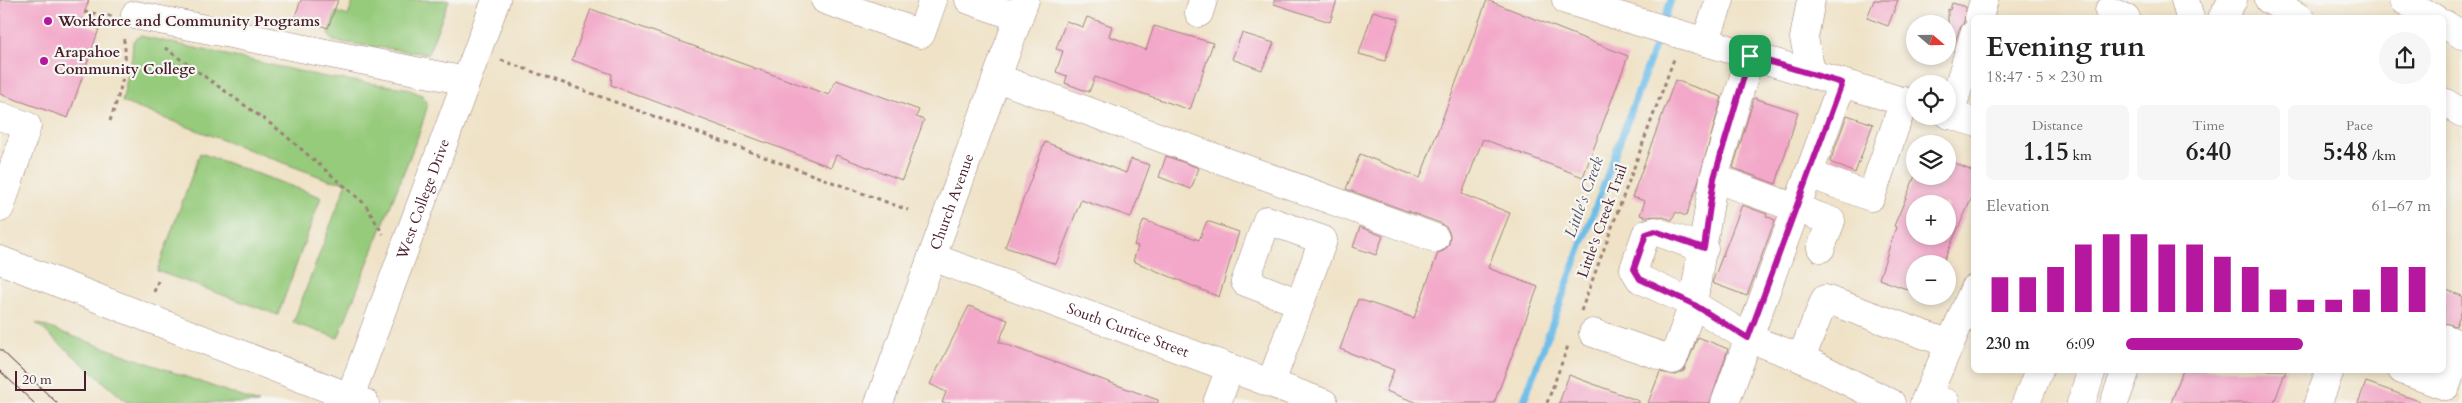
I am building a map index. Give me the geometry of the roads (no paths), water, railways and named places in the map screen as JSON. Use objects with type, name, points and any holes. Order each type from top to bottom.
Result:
[{"type":"main road","name":"West College Drive","points":[[357,400],[496,0]]},
{"type":"main road","points":[[825,0],[921,34],[933,0]]},
{"type":"main road","points":[[969,0],[1022,9]]},
{"type":"main road","points":[[1566,0],[1638,22],[1677,42],[1705,42],[1906,102]]},
{"type":"main road","points":[[1705,42],[1720,0]]},
{"type":"main road","points":[[1811,0],[1804,38],[1812,75]]},
{"type":"main road","points":[[1980,15],[1984,0]]},
{"type":"main road","points":[[2185,0],[2189,15]]},
{"type":"main road","points":[[2224,15],[2233,0]]},
{"type":"main road","points":[[2236,15],[2239,0]]},
{"type":"main road","points":[[2269,0],[2295,15]]},
{"type":"main road","name":"Church Avenue","points":[[879,403],[1022,9]]},
{"type":"main road","points":[[125,22],[466,82]]},
{"type":"main road","points":[[2446,25],[2462,35]]},
{"type":"main road","points":[[1957,117],[1971,49]]},
{"type":"main road","points":[[1580,330],[1673,360],[1693,304],[1704,248],[1714,178],[1750,56]]},
{"type":"main road","points":[[997,78],[1436,238]]},
{"type":"main road","points":[[1725,403],[1842,83]]},
{"type":"main road","points":[[2446,103],[2462,114]]},
{"type":"main road","points":[[2446,109],[2462,114]]},
{"type":"main road","points":[[1809,174],[1871,198],[1906,110]]},
{"type":"main road","points":[[0,116],[27,126],[0,208]]},
{"type":"main road","points":[[1714,178],[1831,221],[1821,248]]},
{"type":"main road","points":[[1704,248],[1655,231],[1646,234],[1634,269],[1640,279],[1693,304],[1748,338],[1801,358],[1891,403]]},
{"type":"main road","name":"South Curtice Street","points":[[932,257],[1324,403]]},
{"type":"main road","points":[[0,260],[357,400]]},
{"type":"main road","points":[[1933,401],[1950,344],[1971,296]]},
{"type":"main road","points":[[1801,358],[1826,299],[1950,344]]},
{"type":"main road","points":[[1271,383],[1300,303]]},
{"type":"main road","points":[[2410,373],[2454,389],[2461,345],[2446,339]]},
{"type":"main road","points":[[1217,403],[1230,368]]},
{"type":"main road","points":[[2026,403],[2038,373]]},
{"type":"main road","points":[[2081,403],[2091,373]]},
{"type":"main road","points":[[2114,403],[2125,373]]},
{"type":"main road","points":[[2318,403],[2329,373]]},
{"type":"waterway","name":"Little's Creek","points":[[1663,23],[1671,0]]},
{"type":"waterway","name":"Little's Creek","points":[[1523,403],[1660,33]]},
{"type":"tram line","points":[[0,349],[57,403]]},
{"type":"tram line","points":[[0,371],[34,403]]},
{"type":"place","name":"Workforce and Community Programs","points":[[48,21]]},
{"type":"place","name":"Arapahoe Community College","points":[[44,61]]}]
